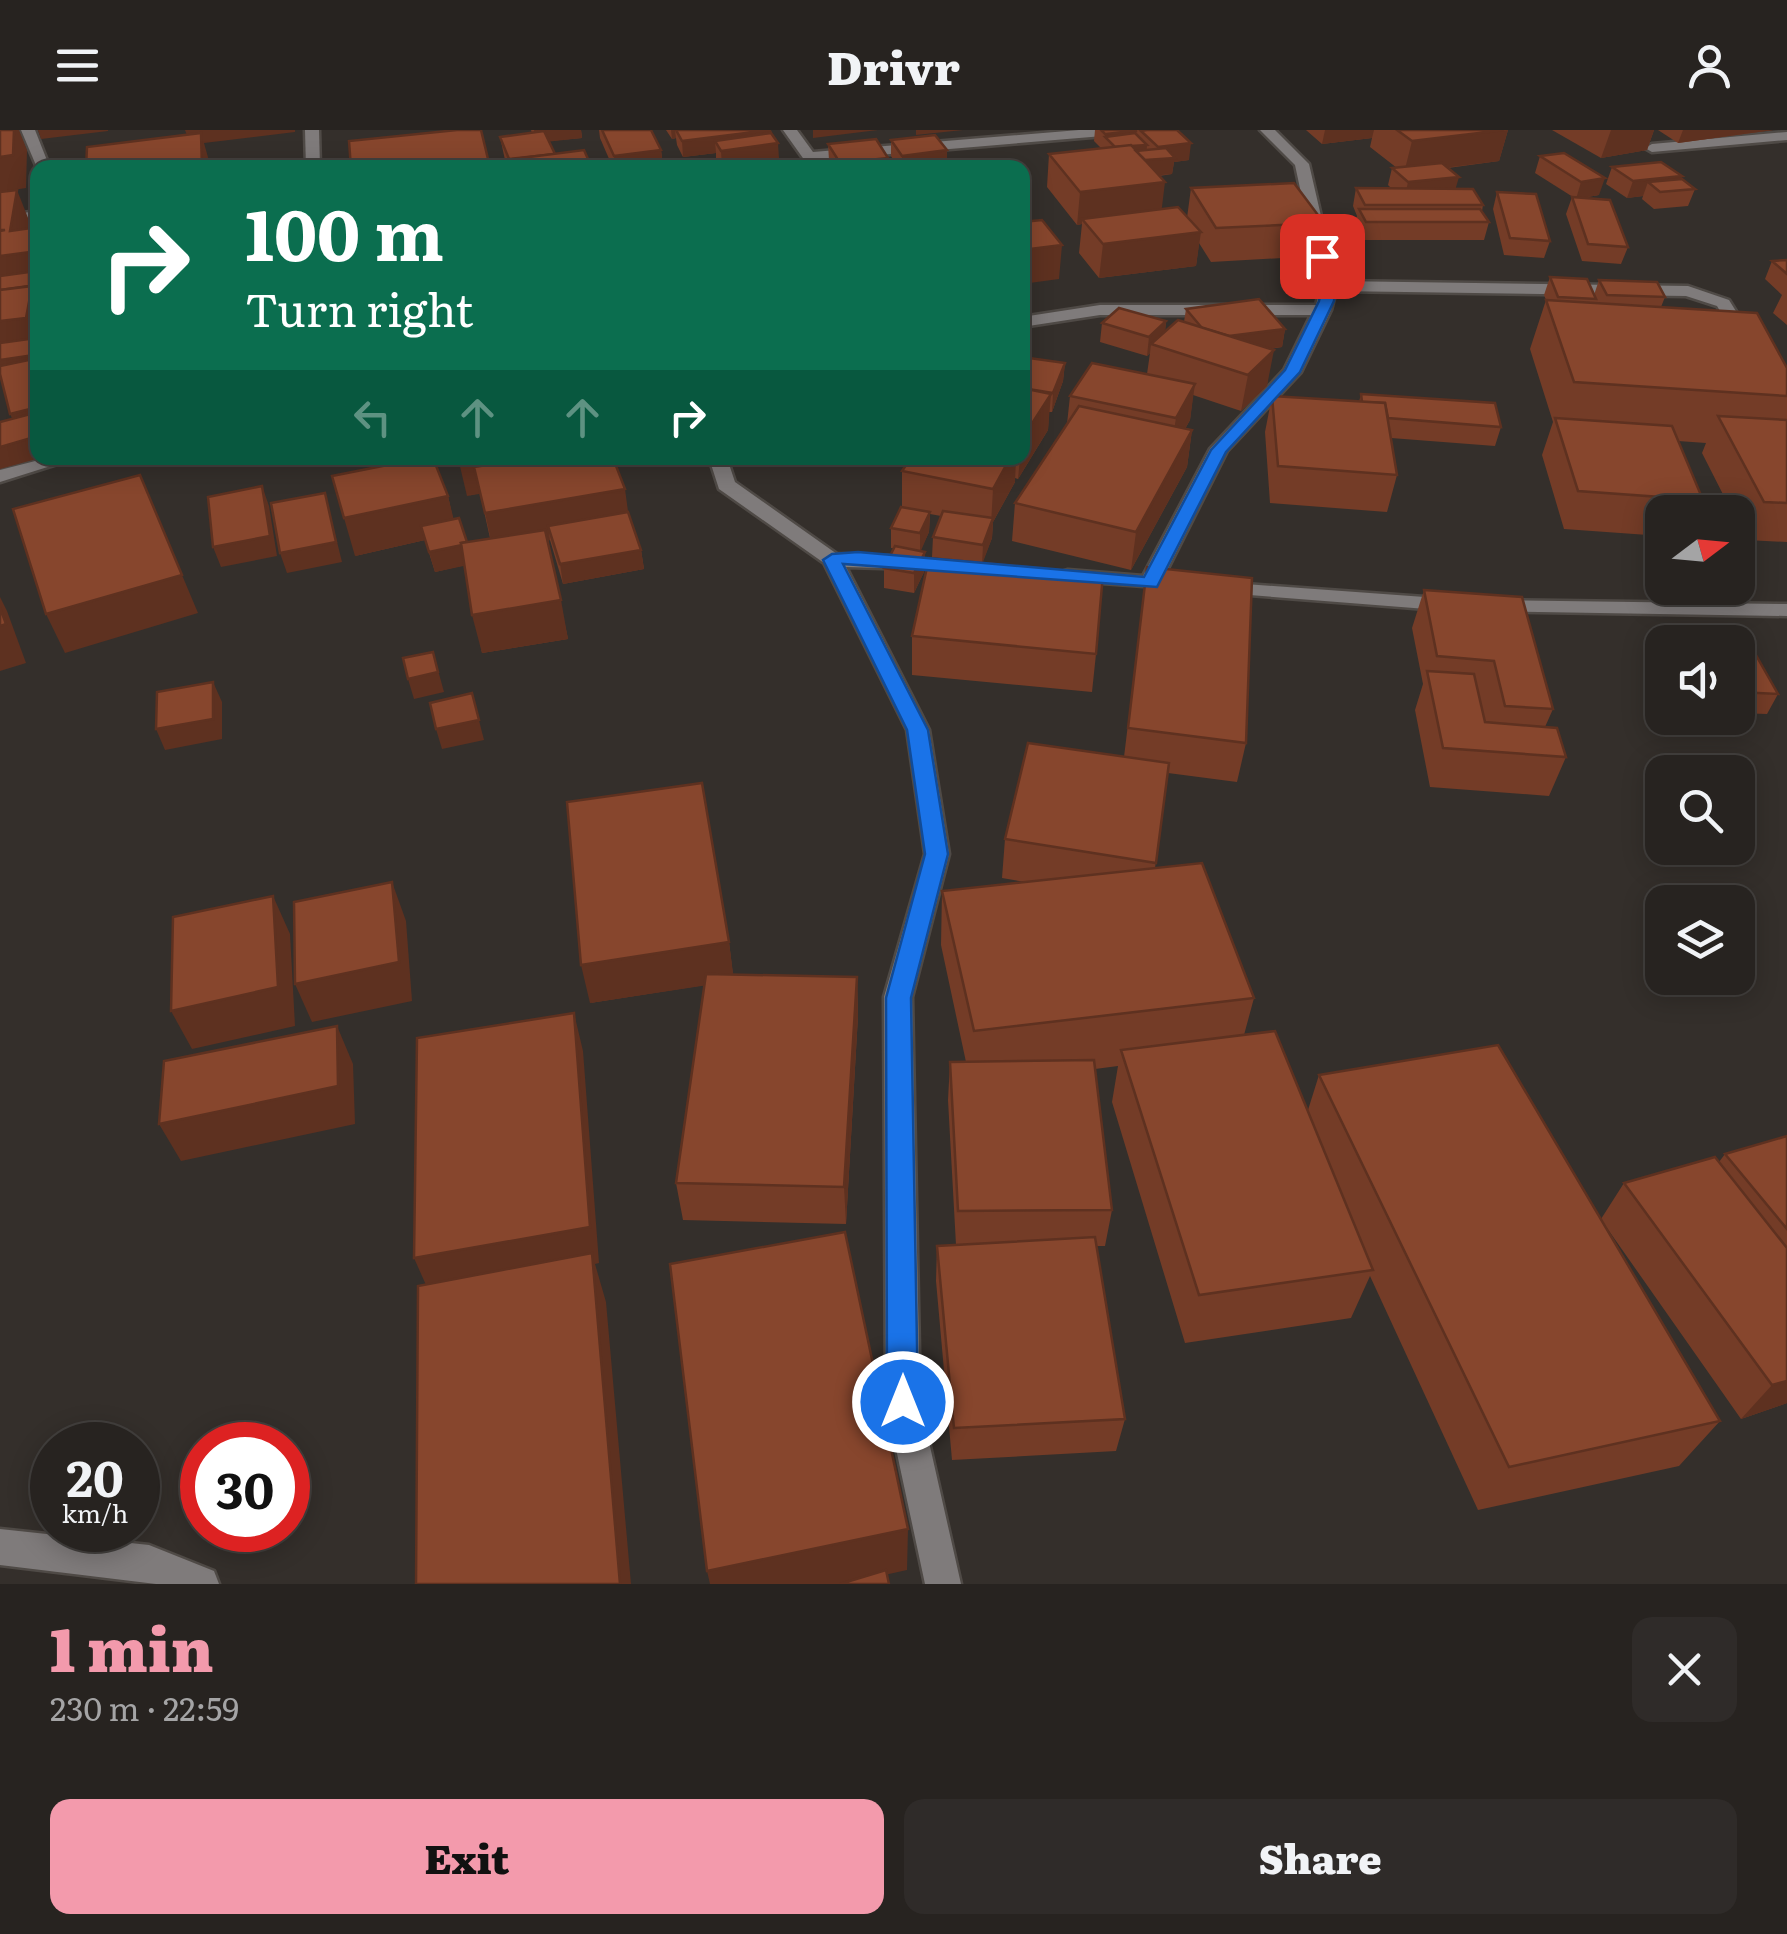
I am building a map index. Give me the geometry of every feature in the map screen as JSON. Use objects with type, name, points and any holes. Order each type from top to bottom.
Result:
[{"type":"street","points":[[28,130],[39,160]]},
{"type":"street","points":[[312,130],[312,160]]},
{"type":"street","points":[[790,130],[812,160]]},
{"type":"street","points":[[833,160],[1128,130]]},
{"type":"street","points":[[1150,583],[1219,450],[1292,372],[1322,310],[1329,286],[1302,164],[1267,130]]},
{"type":"street","points":[[1652,148],[1787,136]]},
{"type":"street","points":[[0,220],[30,216]]},
{"type":"street","points":[[1329,286],[1688,291],[1723,302],[1757,358]]},
{"type":"street","points":[[1030,321],[1100,310],[1322,310]]},
{"type":"street","points":[[0,476],[41,465]]},
{"type":"street","points":[[720,465],[726,485],[832,560],[918,730],[937,854],[898,998],[903,1402],[944,1584]]},
{"type":"street","points":[[832,560],[936,565]]},
{"type":"street","points":[[1053,575],[1444,605],[1787,610]]},
{"type":"street","points":[[0,1547],[149,1563],[201,1584]]},
{"type":"building","points":[[0,130],[14,130],[13,155],[0,157]]},
{"type":"building","points":[[481,130],[488,159],[350,160],[349,141]]},
{"type":"building","points":[[602,130],[651,130],[661,150],[614,156]]},
{"type":"building","points":[[676,130],[770,130],[682,141]]},
{"type":"building","points":[[1101,130],[1136,130],[1136,131],[1105,134]]},
{"type":"building","points":[[1177,130],[1191,143],[1158,147],[1141,131]]},
{"type":"building","points":[[1397,130],[1504,130],[1412,141]]},
{"type":"building","points":[[544,131],[555,154],[509,159],[500,137]]},
{"type":"building","points":[[201,133],[202,160],[86,160],[87,147]]},
{"type":"building","points":[[771,133],[778,143],[721,151],[715,141]]},
{"type":"building","points":[[1135,133],[1147,145],[1115,147],[1105,137]]},
{"type":"building","points":[[935,135],[947,150],[902,156],[891,140]]},
{"type":"building","points":[[876,139],[888,158],[838,160],[828,144]]},
{"type":"building","points":[[1131,145],[1165,182],[1080,192],[1049,154]]},
{"type":"building","points":[[1166,148],[1175,158],[1145,160],[1136,151]]},
{"type":"building","points":[[584,150],[588,160],[506,160]]},
{"type":"building","points":[[1564,153],[1605,178],[1581,182],[1540,156]]},
{"type":"building","points":[[1661,162],[1682,176],[1633,181],[1612,167]]},
{"type":"building","points":[[1442,163],[1459,177],[1408,182],[1392,168]]},
{"type":"building","points":[[1682,179],[1695,189],[1660,192],[1648,182]]},
{"type":"building","points":[[1294,183],[1324,223],[1216,228],[1191,188]]},
{"type":"building","points":[[1356,188],[1473,189],[1483,205],[1365,205]]},
{"type":"building","points":[[17,190],[10,231],[30,228],[30,252],[0,256],[0,231],[5,230],[0,230],[0,192]]},
{"type":"building","points":[[1497,192],[1536,194],[1550,241],[1510,238]]},
{"type":"building","points":[[1572,197],[1610,200],[1628,247],[1588,244]]},
{"type":"building","points":[[1178,207],[1201,232],[1103,244],[1082,219]]},
{"type":"building","points":[[1359,209],[1480,209],[1489,222],[1366,222]]},
{"type":"building","points":[[1042,220],[1062,245],[1030,249],[1030,221]]},
{"type":"building","points":[[1787,260],[1787,274],[1772,261]]},
{"type":"building","points":[[29,272],[29,286],[0,290],[0,276]]},
{"type":"building","points":[[1550,277],[1587,279],[1596,299],[1558,297]]},
{"type":"building","points":[[1599,280],[1657,282],[1665,297],[1607,295]]},
{"type":"building","points":[[30,286],[26,318],[0,321],[0,290]]},
{"type":"building","points":[[1259,299],[1285,329],[1229,336],[1202,328],[1186,309]]},
{"type":"building","points":[[1546,300],[1757,313],[1787,368],[1787,396],[1574,382]]},
{"type":"building","points":[[1119,308],[1166,321],[1149,337],[1102,323]]},
{"type":"building","points":[[1178,320],[1274,350],[1248,375],[1151,344]]},
{"type":"building","points":[[30,339],[30,356],[0,360],[0,343]]},
{"type":"building","points":[[1030,358],[1065,363],[1053,393],[1030,389]]},
{"type":"building","points":[[30,360],[30,409],[10,414],[0,366]]},
{"type":"building","points":[[1092,363],[1195,384],[1176,418],[1070,396]]},
{"type":"building","points":[[1030,390],[1051,394],[1030,427]]},
{"type":"building","points":[[1361,394],[1495,403],[1501,427],[1388,418],[1385,403],[1362,402]]},
{"type":"building","points":[[1272,396],[1385,403],[1397,475],[1278,466]]},
{"type":"building","points":[[1079,406],[1192,430],[1136,532],[1015,503]]},
{"type":"building","points":[[30,414],[30,438],[0,447],[0,422]]},
{"type":"building","points":[[1718,416],[1787,420],[1787,503],[1764,502]]},
{"type":"building","points":[[1555,418],[1672,426],[1701,495],[1645,496],[1578,491]]},
{"type":"building","points":[[388,465],[436,465],[448,496],[344,518],[332,476]]},
{"type":"building","points":[[616,465],[625,489],[485,513],[474,467]]},
{"type":"building","points":[[906,465],[1006,465],[993,489],[902,471]]},
{"type":"building","points":[[140,475],[182,575],[46,614],[13,509]]},
{"type":"building","points":[[262,486],[270,536],[213,547],[208,497]]},
{"type":"building","points":[[325,493],[336,542],[280,553],[271,503]]},
{"type":"building","points":[[901,507],[930,512],[920,533],[891,528]]},
{"type":"building","points":[[943,511],[993,518],[983,545],[933,537]]},
{"type":"building","points":[[628,512],[641,550],[560,564],[548,526]]},
{"type":"building","points":[[459,518],[467,542],[429,552],[421,526]]},
{"type":"building","points":[[545,530],[561,600],[472,615],[461,543]]},
{"type":"building","points":[[895,546],[925,552],[914,573],[884,568]]},
{"type":"building","points":[[929,558],[1103,574],[1096,654],[912,636]]},
{"type":"building","points":[[1147,567],[1252,578],[1246,743],[1128,728]]},
{"type":"building","points":[[1424,590],[1522,597],[1553,709],[1505,706],[1494,661],[1437,656]]},
{"type":"building","points":[[433,652],[438,672],[408,679],[403,658]]},
{"type":"building","points":[[1755,653],[1778,694],[1755,693]]},
{"type":"building","points":[[1427,671],[1474,674],[1485,722],[1557,728],[1566,757],[1443,748]]},
{"type":"building","points":[[213,682],[213,719],[156,729],[157,692]]},
{"type":"building","points":[[472,693],[479,720],[436,729],[430,703]]},
{"type":"building","points":[[1028,743],[1169,763],[1156,863],[1005,839]]},
{"type":"building","points":[[702,783],[729,942],[581,965],[567,802]]},
{"type":"building","points":[[1202,863],[1254,998],[974,1031],[942,891]]},
{"type":"building","points":[[392,882],[399,962],[295,984],[294,902]]},
{"type":"building","points":[[273,896],[278,987],[171,1011],[173,917]]},
{"type":"building","points":[[706,974],[857,977],[844,1187],[676,1183]]},
{"type":"building","points":[[574,1013],[590,1227],[414,1258],[417,1038]]},
{"type":"building","points":[[337,1026],[338,1086],[159,1124],[164,1061]]},
{"type":"building","points":[[1275,1031],[1373,1270],[1199,1295],[1121,1050]]},
{"type":"building","points":[[1498,1045],[1720,1421],[1509,1467],[1319,1075]]},
{"type":"building","points":[[1094,1060],[1112,1210],[958,1211],[950,1062]]},
{"type":"building","points":[[1787,1136],[1787,1229],[1725,1154]]},
{"type":"building","points":[[1715,1157],[1787,1248],[1787,1381],[1772,1385],[1624,1183]]},
{"type":"building","points":[[845,1232],[908,1529],[707,1571],[670,1264]]},
{"type":"building","points":[[1095,1237],[1125,1419],[954,1428],[937,1246]]},
{"type":"building","points":[[592,1253],[620,1584],[416,1584],[418,1286]]},
{"type":"building","points":[[886,1570],[889,1584],[840,1584]]},
{"type":"route","points":[[903,1402],[898,998],[937,854],[918,730],[832,560],[858,558],[1150,583],[1219,450],[1292,372],[1326,301],[1329,286],[1322,256]]}]
